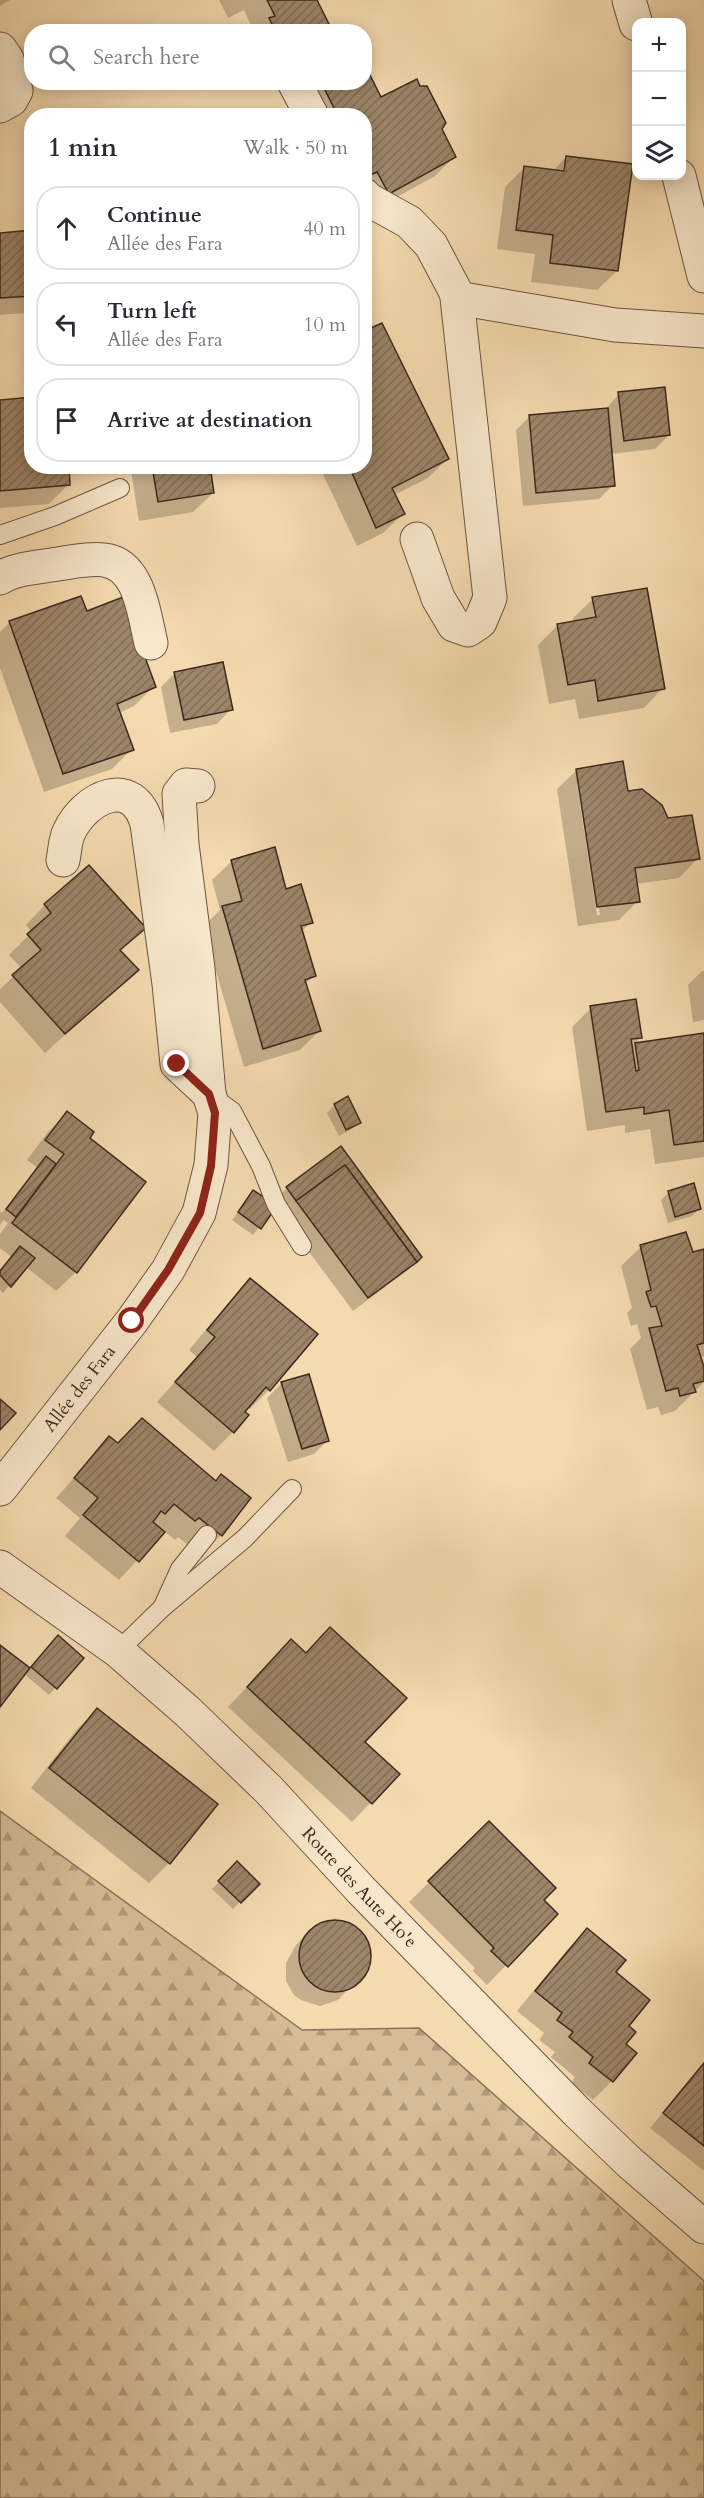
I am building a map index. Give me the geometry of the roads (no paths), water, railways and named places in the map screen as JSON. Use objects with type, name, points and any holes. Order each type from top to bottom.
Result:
[{"type":"street","points":[[629,0],[634,18]]},
{"type":"street","points":[[0,49],[7,59],[16,91],[11,100],[0,106]]},
{"type":"street","points":[[298,90],[308,108]]},
{"type":"street","points":[[680,180],[704,276]]},
{"type":"street","points":[[372,200],[409,222],[431,245],[459,298],[457,298],[490,598],[480,622],[468,630],[454,625],[438,598],[417,539]]},
{"type":"street","points":[[459,298],[615,325],[704,331]]},
{"type":"street","points":[[0,578],[29,568],[105,560],[121,567],[130,576],[138,592],[151,643]]},
{"type":"street","name":"Allée des Fara","points":[[0,1489],[132,1321],[168,1270],[200,1213],[211,1166],[215,1113],[209,1094],[198,969],[182,844],[179,794],[186,785],[198,786]]},
{"type":"street","points":[[63,860],[68,832],[84,810],[103,797],[124,795],[136,800],[143,810],[148,835],[169,984],[177,1064],[209,1094]]},
{"type":"street","name":"Route des Aute Ho'e","points":[[0,1567],[118,1651],[188,1712],[269,1791],[361,1890],[577,2112],[629,2162],[704,2227]]},
{"type":"lane","points":[[0,534],[55,516],[120,488]]},
{"type":"lane","points":[[209,1094],[232,1111],[261,1166],[276,1204],[302,1246]]},
{"type":"lane","points":[[118,1651],[162,1608],[245,1538],[292,1489]]},
{"type":"lane","points":[[162,1608],[180,1569],[207,1535]]}]
